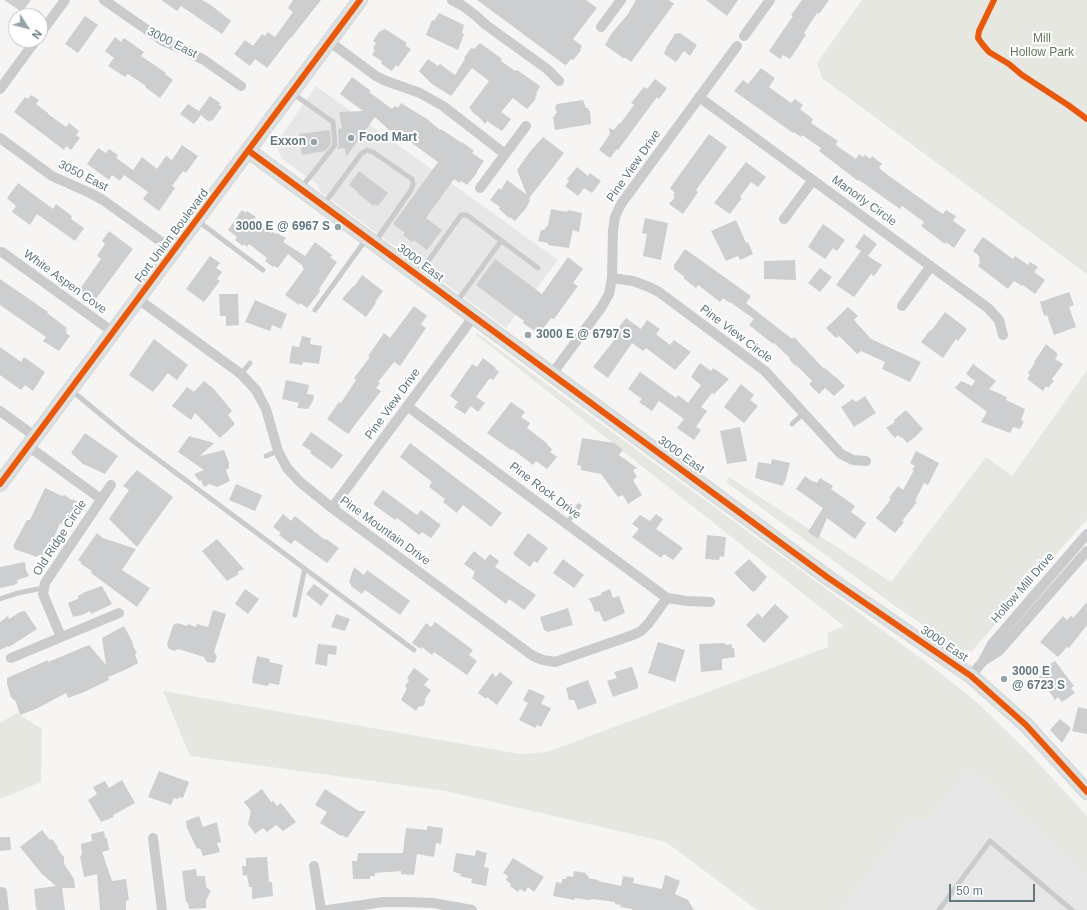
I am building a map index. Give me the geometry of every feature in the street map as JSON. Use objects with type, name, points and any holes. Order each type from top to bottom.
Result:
[{"type":"main road","name":"Fort Union Boulevard","points":[[0,484],[360,0]]},
{"type":"main road","name":"3000 East","points":[[249,151],[827,577],[971,676],[1026,725],[1087,792]]},
{"type":"street","points":[[48,23],[65,0]]},
{"type":"street","name":"3000 East","points":[[104,0],[157,37],[204,60],[241,86]]},
{"type":"street","points":[[452,0],[469,10],[486,25],[547,70],[559,81]]},
{"type":"street","points":[[744,36],[770,0]]},
{"type":"street","points":[[602,27],[617,1]]},
{"type":"street","points":[[330,42],[376,76],[420,93],[443,106],[505,154]]},
{"type":"street","name":"Pine View Drive","points":[[552,374],[601,308],[608,294],[612,278],[612,231],[614,217],[621,204],[737,46]]},
{"type":"street","points":[[0,89],[30,48]]},
{"type":"street","name":"Manorly Circle","points":[[699,97],[988,308],[998,320],[1003,335]]},
{"type":"street","points":[[480,188],[526,126]]},
{"type":"street","name":"3050 East","points":[[0,138],[52,176],[90,192],[103,200],[174,251]]},
{"type":"street","points":[[784,219],[813,180]]},
{"type":"street","name":"White Aspen Cove","points":[[2,252],[113,332]]},
{"type":"street","points":[[902,306],[931,266]]},
{"type":"street","name":"Pine View Circle","points":[[612,278],[633,281],[659,292],[765,371],[841,454],[853,460],[866,461]]},
{"type":"street","name":"Pine Mountain Drive","points":[[138,299],[241,374],[256,390],[266,409],[278,451],[287,468],[300,482],[332,508],[533,656],[543,660],[555,662],[633,635],[641,631],[648,624],[667,598]]},
{"type":"street","name":"Pine View Drive","points":[[332,508],[474,316]]},
{"type":"street","name":"Pine Rock Drive","points":[[407,406],[667,598]]},
{"type":"street","name":"Old Ridge Circle","points":[[0,411],[32,441],[101,500]]},
{"type":"street","name":"Old Ridge Circle","points":[[61,637],[45,598],[43,588],[49,576],[111,485]]},
{"type":"street","name":"Hollow Mill Drive","points":[[971,676],[983,661],[992,644],[1087,534]]},
{"type":"street","name":"Hollow Mill Drive","points":[[983,661],[1000,651],[1087,551]]},
{"type":"street","points":[[667,598],[687,602],[710,602]]},
{"type":"street","points":[[11,658],[119,613]]},
{"type":"street","points":[[152,838],[162,910]]},
{"type":"street","points":[[314,866],[320,910]]},
{"type":"street","points":[[2,892],[4,910]]},
{"type":"street","points":[[328,910],[383,902],[433,903],[472,910]]},
{"type":"lane","points":[[292,92],[333,122],[335,145],[300,189]]},
{"type":"lane","points":[[315,310],[411,190],[413,184],[412,179],[373,152],[367,150],[361,154],[323,205]]},
{"type":"lane","points":[[419,275],[461,215],[467,215],[538,268]]},
{"type":"lane","points":[[197,220],[263,270]]},
{"type":"lane","points":[[456,303],[501,241]]},
{"type":"lane","points":[[241,374],[250,363]]},
{"type":"lane","points":[[71,390],[129,438],[414,650]]},
{"type":"lane","points":[[792,424],[804,413]]},
{"type":"lane","points":[[266,456],[278,451]]},
{"type":"lane","points":[[567,523],[579,506]]},
{"type":"lane","points":[[295,615],[304,572],[306,570]]},
{"type":"lane","points":[[0,599],[18,593],[43,588]]},
{"type":"lane","points":[[939,910],[990,841],[1072,910]]},
{"type":"shaded area","points":[[316,86],[558,260],[506,328],[321,192],[317,184],[282,159],[277,146],[279,139]]},
{"type":"shaded area","points":[[971,769],[1087,876],[1087,910],[842,910],[908,822],[931,816]]},
{"type":"green space","name":"Mill Hollow Park","points":[[862,0],[1087,0],[1087,274],[822,78],[817,63]]},
{"type":"green space","points":[[477,333],[934,668],[979,704],[1032,756],[1087,816],[1087,876],[971,769],[931,816],[908,822],[842,910],[757,910],[666,842],[446,791],[190,756],[163,691],[520,754],[547,752],[828,647],[827,633],[844,626],[475,334]]},
{"type":"green space","points":[[1087,370],[1087,519],[972,651],[960,650],[898,608],[726,482],[729,477],[891,582],[986,457],[1012,476]]},
{"type":"green space","points":[[17,713],[42,729],[41,782],[0,799],[0,723]]},
{"type":"building","points":[[4,0],[31,0],[25,8],[16,8]]},
{"type":"building","points":[[161,0],[202,0],[211,5],[231,21],[222,34],[181,6],[177,11]]},
{"type":"building","points":[[293,0],[321,0],[267,68],[255,59],[250,66],[234,54],[245,40],[253,46],[262,34],[265,36],[268,32],[275,37],[293,12],[288,8]]},
{"type":"building","points":[[477,0],[586,0],[597,8],[573,39],[582,46],[581,50],[573,60],[571,59],[565,65]]},
{"type":"building","points":[[636,0],[669,0],[674,4],[631,62],[605,45],[612,33],[628,14]]},
{"type":"building","points":[[706,0],[738,0],[727,16]]},
{"type":"building","points":[[802,0],[829,0],[819,14],[817,13],[804,33],[806,35],[790,59],[783,55],[780,59],[769,51]]},
{"type":"building","points":[[439,13],[464,25],[462,33],[464,34],[458,50],[426,35],[432,20],[434,21]]},
{"type":"building","points":[[85,16],[98,25],[78,53],[65,44]]},
{"type":"building","points":[[385,29],[407,43],[405,45],[411,49],[398,67],[396,65],[392,71],[381,63],[382,61],[372,55],[375,50],[373,48],[376,43],[373,41],[379,32]]},
{"type":"building","points":[[680,33],[697,45],[690,56],[684,51],[676,62],[664,54],[675,34]]},
{"type":"building","points":[[115,37],[121,42],[124,38],[144,52],[141,56],[166,73],[165,74],[173,80],[160,98],[128,74],[125,77],[108,66],[114,58],[105,51]]},
{"type":"building","points":[[480,43],[502,59],[501,61],[540,86],[536,94],[536,99],[527,109],[513,98],[501,112],[511,119],[502,131],[487,121],[485,124],[469,108],[489,81],[472,68],[451,96],[432,84],[419,71],[428,59],[438,66],[440,64],[455,75],[471,48],[474,49]]},
{"type":"building","points":[[761,68],[775,78],[769,87],[791,103],[795,99],[803,105],[800,109],[813,119],[811,123],[838,141],[836,144],[837,146],[856,159],[859,154],[863,157],[865,155],[870,159],[872,156],[882,164],[879,168],[889,176],[943,214],[946,210],[956,216],[953,221],[966,230],[954,248],[946,242],[945,244],[921,226],[924,222],[902,206],[900,209],[859,180],[858,181],[819,151],[821,148],[802,135],[801,137],[794,132],[793,133],[734,91],[743,80],[748,84]]},
{"type":"building","points":[[352,77],[392,109],[395,106],[398,108],[401,103],[427,119],[440,130],[441,129],[462,142],[474,151],[472,153],[484,161],[477,173],[467,185],[454,179],[426,218],[442,230],[427,250],[414,240],[412,242],[403,235],[405,233],[393,224],[438,162],[405,138],[388,129],[375,117],[346,157],[345,148],[337,149],[339,145],[338,129],[342,128],[339,112],[363,111],[340,94]]},
{"type":"building","points":[[655,79],[667,88],[659,99],[657,97],[618,150],[617,149],[610,158],[599,150],[610,134],[609,128],[614,130],[619,123],[620,124],[634,105],[631,103],[644,87],[647,89]]},
{"type":"building","points":[[31,95],[39,100],[36,104],[48,114],[66,127],[69,123],[79,131],[76,135],[80,138],[71,150],[66,146],[64,150],[14,112],[25,97],[28,99]]},
{"type":"building","points":[[210,96],[220,103],[219,105],[222,107],[212,121],[210,120],[209,122],[201,115],[194,124],[180,114],[188,104],[199,111]]},
{"type":"building","points":[[583,100],[586,108],[590,111],[591,124],[555,130],[553,117],[557,113],[555,107],[557,104]]},
{"type":"building","name":"Exxon","points":[[330,130],[331,144],[325,151],[302,155],[299,134]]},
{"type":"building","points":[[709,134],[727,147],[696,190],[698,192],[683,214],[669,204],[675,197],[673,195],[675,193],[670,188]]},
{"type":"building","points":[[543,137],[564,153],[530,197],[530,201],[526,208],[515,221],[510,217],[509,218],[499,209],[500,207],[490,200],[499,188],[501,190],[507,180],[527,195],[517,170]]},
{"type":"building","points":[[182,145],[198,156],[186,173],[183,171],[172,186],[175,188],[159,211],[143,199],[148,192],[124,175],[120,181],[112,175],[109,180],[87,164],[98,148],[106,153],[109,149],[118,155],[116,158],[133,170],[142,157],[157,169],[166,156],[172,160]]},
{"type":"building","points":[[746,162],[766,177],[758,187],[751,182],[740,197],[742,198],[730,214],[714,203]]},
{"type":"building","points":[[577,167],[588,176],[590,173],[601,181],[592,193],[584,188],[578,196],[565,186],[569,181],[567,179]]},
{"type":"building","points":[[359,171],[388,193],[378,206],[375,204],[374,206],[349,185]]},
{"type":"building","points":[[18,183],[53,209],[56,204],[72,216],[71,219],[84,228],[75,241],[37,214],[30,225],[12,212],[16,206],[7,198]]},
{"type":"building","points":[[551,209],[582,213],[579,232],[573,230],[569,248],[548,245],[548,243],[538,241],[541,230],[544,230],[548,225]]},
{"type":"building","points":[[242,210],[246,213],[247,211],[256,217],[253,221],[271,233],[277,233],[286,238],[283,242],[305,256],[315,242],[332,255],[330,257],[337,262],[319,289],[319,293],[307,308],[300,303],[299,305],[285,295],[304,269],[302,267],[303,266],[288,254],[278,268],[273,267],[265,261],[267,258],[249,244],[247,247],[244,244],[243,246],[235,240],[237,237],[228,230]]},
{"type":"building","points":[[645,218],[668,223],[661,260],[643,256],[647,234],[642,233]]},
{"type":"building","points":[[736,220],[746,243],[748,242],[753,254],[740,260],[738,256],[726,261],[711,231]]},
{"type":"building","points":[[823,224],[845,240],[837,251],[833,248],[825,259],[808,247]]},
{"type":"building","points":[[109,231],[133,249],[95,300],[80,289],[101,259],[97,256],[105,244],[102,241]]},
{"type":"building","points":[[864,234],[877,244],[868,256],[882,265],[874,276],[871,274],[854,297],[836,285],[861,251],[855,247]]},
{"type":"building","points":[[983,237],[1013,259],[1015,256],[1028,265],[1030,262],[1038,267],[1034,272],[1045,280],[1035,294],[1023,285],[1022,286],[1014,281],[1008,289],[978,266],[980,263],[979,256],[973,251]]},
{"type":"building","points":[[685,249],[751,296],[746,303],[792,339],[794,337],[824,369],[825,368],[835,376],[845,386],[834,396],[825,388],[819,394],[809,384],[812,381],[796,365],[795,366],[789,359],[790,358],[774,343],[773,344],[749,325],[754,319],[730,302],[723,298],[720,302],[698,285],[696,288],[683,278],[685,277],[674,269],[674,265]]},
{"type":"building","points":[[210,256],[220,263],[216,268],[222,272],[217,279],[220,281],[204,302],[186,289]]},
{"type":"building","points":[[568,257],[583,269],[573,283],[578,286],[554,319],[551,318],[539,334],[476,285],[495,259],[542,294]]},
{"type":"building","points":[[795,260],[796,280],[764,279],[764,261]]},
{"type":"building","points":[[820,268],[832,277],[820,292],[808,283]]},
{"type":"building","points":[[362,275],[383,291],[366,317],[342,299],[353,286],[354,287]]},
{"type":"building","points":[[0,279],[48,312],[47,313],[67,328],[65,330],[67,331],[66,333],[70,336],[59,351],[43,341],[46,337],[0,305]]},
{"type":"building","points":[[1069,292],[1074,305],[1069,307],[1076,327],[1054,335],[1047,315],[1044,316],[1040,302]]},
{"type":"building","points":[[219,294],[238,294],[239,325],[226,326],[226,316],[220,316]]},
{"type":"building","points":[[255,300],[287,314],[281,329],[272,325],[270,331],[245,322]]},
{"type":"building","points":[[414,306],[427,316],[421,324],[426,328],[400,366],[394,362],[378,382],[380,383],[376,388],[381,391],[348,434],[327,419],[339,402],[341,403],[356,380],[354,378],[370,357],[368,356],[384,333],[390,338]]},
{"type":"building","points":[[848,307],[858,316],[854,320],[871,339],[921,362],[910,382],[882,369],[885,362],[861,351],[857,354],[839,336],[836,338],[826,328]]},
{"type":"building","points":[[945,312],[967,329],[958,341],[956,339],[943,358],[921,342]]},
{"type":"building","points":[[626,318],[641,329],[647,320],[660,329],[656,334],[670,345],[674,340],[691,352],[675,370],[646,348],[643,351],[632,343],[608,378],[593,367],[619,334],[616,331]]},
{"type":"building","points":[[302,336],[311,338],[310,344],[322,346],[319,364],[303,362],[302,365],[289,363],[292,346],[299,347]]},
{"type":"building","points":[[154,339],[188,365],[177,380],[168,373],[153,392],[129,375]]},
{"type":"building","points":[[1046,344],[1057,353],[1055,359],[1063,364],[1052,379],[1054,381],[1048,388],[1046,386],[1043,391],[1027,379],[1030,375],[1028,373]]},
{"type":"building","points":[[0,347],[21,362],[24,357],[45,372],[33,391],[25,385],[21,390],[0,375]]},
{"type":"building","points":[[483,358],[499,372],[493,380],[490,378],[476,397],[485,403],[478,412],[471,406],[465,414],[454,407],[458,402],[450,396],[472,364],[477,367]]},
{"type":"building","points":[[700,363],[711,371],[713,368],[729,379],[714,394],[712,393],[701,407],[707,411],[696,427],[701,430],[694,440],[677,428],[684,419],[659,401],[652,411],[639,402],[642,399],[628,389],[640,372],[676,398],[678,395],[688,403],[701,385],[691,377]]},
{"type":"building","points":[[973,364],[996,381],[989,389],[1007,397],[1006,400],[1025,409],[1021,420],[1024,421],[1020,429],[1013,427],[1010,433],[981,422],[987,412],[955,388],[961,381],[972,386],[975,381],[966,374]]},
{"type":"building","points":[[286,380],[309,385],[307,394],[314,395],[313,401],[308,409],[297,408],[299,403],[282,399]]},
{"type":"building","points":[[204,381],[214,389],[232,411],[228,415],[235,424],[220,438],[195,413],[191,420],[172,406],[187,387],[194,392]]},
{"type":"building","points":[[741,384],[754,395],[750,400],[758,406],[744,423],[724,407]]},
{"type":"building","points":[[865,396],[876,413],[854,427],[841,407],[853,399],[856,402]]},
{"type":"building","points":[[511,402],[525,412],[521,417],[530,423],[527,428],[548,444],[547,445],[552,449],[550,452],[557,457],[547,469],[536,461],[533,465],[487,433]]},
{"type":"building","points":[[906,410],[923,429],[907,443],[898,435],[895,438],[886,428],[895,422],[894,420]]},
{"type":"building","points":[[740,427],[747,461],[727,464],[720,431]]},
{"type":"building","points":[[311,432],[343,455],[332,469],[310,453],[311,451],[302,445]]},
{"type":"building","points":[[85,433],[118,456],[105,474],[83,464],[71,453]]},
{"type":"building","points":[[189,436],[214,443],[200,456],[224,450],[229,463],[229,468],[226,470],[230,481],[217,487],[209,484],[204,487],[201,480],[199,481],[194,474],[204,470],[178,452]]},
{"type":"building","points":[[582,438],[614,443],[623,450],[619,455],[637,468],[633,470],[637,477],[633,480],[642,495],[628,504],[623,495],[618,497],[601,474],[581,470],[581,466],[577,465]]},
{"type":"building","points":[[410,443],[502,513],[491,527],[463,505],[457,513],[443,502],[445,499],[429,487],[432,482],[400,457]]},
{"type":"building","points":[[916,451],[939,463],[928,485],[924,483],[915,501],[917,502],[902,521],[904,522],[895,533],[876,518],[891,499],[889,498],[898,486],[903,490],[914,470],[912,470],[915,466],[910,463]]},
{"type":"building","points":[[772,459],[790,463],[783,486],[755,478],[758,462],[771,464]]},
{"type":"building","points":[[137,470],[173,497],[137,547],[109,519],[129,490],[123,486]]},
{"type":"building","points":[[805,476],[817,483],[820,478],[833,486],[831,489],[855,506],[851,512],[866,523],[855,539],[827,518],[818,539],[808,532],[823,508],[796,489]]},
{"type":"building","points":[[236,484],[262,495],[255,511],[229,500]]},
{"type":"building","points":[[45,488],[62,496],[65,495],[70,499],[77,501],[77,503],[71,517],[68,516],[64,525],[60,523],[53,540],[51,540],[43,557],[38,555],[37,557],[14,549],[15,548],[13,546],[27,520],[30,520]]},
{"type":"building","points":[[383,490],[417,515],[421,510],[441,525],[431,538],[422,532],[419,535],[397,518],[395,520],[373,504]]},
{"type":"building","points":[[283,514],[291,521],[295,516],[325,540],[326,539],[339,548],[327,563],[295,540],[291,544],[279,535],[281,533],[273,527]]},
{"type":"building","points":[[656,514],[663,519],[656,529],[683,548],[673,560],[664,554],[661,558],[632,537],[639,529],[632,524],[640,515],[650,521]]},
{"type":"building","points":[[97,533],[103,538],[136,549],[122,570],[150,588],[137,607],[91,573],[92,571],[81,564],[78,560]]},
{"type":"building","points":[[528,533],[548,548],[537,563],[534,561],[530,567],[513,554]]},
{"type":"building","points":[[707,535],[726,537],[724,557],[720,556],[719,560],[705,559]]},
{"type":"building","points":[[217,539],[244,569],[237,572],[239,574],[227,581],[202,551]]},
{"type":"building","points":[[474,551],[485,560],[490,554],[499,561],[495,567],[536,595],[524,610],[509,599],[506,604],[472,578],[475,572],[464,564]]},
{"type":"building","points":[[563,559],[584,575],[574,588],[553,573]]},
{"type":"building","points":[[749,559],[767,577],[753,592],[734,573]]},
{"type":"building","points":[[25,562],[26,570],[29,576],[17,580],[18,583],[14,585],[0,588],[0,567]]},
{"type":"building","points":[[354,567],[364,575],[367,570],[410,601],[400,615],[365,590],[362,594],[351,586],[349,582]]},
{"type":"building","points":[[314,584],[329,595],[321,606],[306,594]]},
{"type":"building","points":[[102,586],[112,604],[91,614],[90,611],[73,617],[68,603],[78,599],[78,596],[85,592]]},
{"type":"building","points":[[245,589],[259,599],[248,614],[235,604]]},
{"type":"building","points":[[610,589],[613,598],[619,596],[625,613],[604,622],[599,611],[595,612],[591,602],[588,599],[601,595],[601,593]]},
{"type":"building","points":[[1087,602],[1087,625],[1069,648],[1067,647],[1058,657],[1040,642],[1063,616],[1067,620],[1071,616],[1073,618]]},
{"type":"building","points":[[775,604],[789,617],[764,643],[746,625],[758,613],[762,618]]},
{"type":"building","points":[[568,608],[573,625],[548,632],[544,630],[540,617]]},
{"type":"building","points":[[213,610],[226,614],[214,652],[217,656],[215,662],[207,662],[204,657],[178,649],[175,651],[169,649],[167,645],[173,625],[177,623],[187,626],[188,624],[196,627],[197,624],[208,627]]},
{"type":"building","points":[[25,611],[37,629],[9,647],[8,646],[0,650],[0,622],[8,616],[9,619],[20,612]]},
{"type":"building","points":[[336,614],[350,619],[345,631],[331,627]]},
{"type":"building","points":[[435,622],[473,650],[469,655],[477,661],[467,675],[434,652],[432,655],[422,647],[421,649],[412,643],[426,623],[431,627]]},
{"type":"building","points":[[124,626],[137,653],[135,654],[138,663],[108,677],[109,680],[84,692],[68,698],[66,693],[38,708],[20,715],[16,702],[11,697],[7,684],[7,678],[48,660],[48,662],[89,645],[106,665],[102,638]]},
{"type":"building","points":[[658,642],[685,650],[675,682],[648,673]]},
{"type":"building","points":[[725,643],[725,645],[732,644],[735,657],[722,659],[722,670],[701,672],[699,644]]},
{"type":"building","points":[[318,644],[337,646],[336,655],[328,654],[327,666],[315,664]]},
{"type":"building","points":[[257,656],[270,659],[269,662],[283,665],[279,685],[269,683],[268,686],[252,683]]},
{"type":"building","points":[[1055,661],[1074,686],[1071,688],[1075,693],[1062,702],[1058,697],[1055,700],[1039,677],[1047,671],[1044,668]]},
{"type":"building","points":[[632,667],[638,688],[613,697],[607,681],[617,678],[614,672]]},
{"type":"building","points":[[414,668],[429,679],[424,685],[431,690],[425,699],[423,706],[418,707],[416,711],[401,700],[407,688],[405,686],[409,680],[407,678]]},
{"type":"building","points":[[500,672],[513,682],[497,705],[487,697],[486,699],[478,693],[492,673],[496,677]]},
{"type":"building","points":[[588,680],[597,703],[578,710],[574,700],[569,700],[566,688]]},
{"type":"building","points":[[529,689],[545,696],[541,704],[551,708],[541,727],[537,725],[535,728],[519,720],[528,703],[523,700]]},
{"type":"building","points":[[1078,707],[1087,709],[1087,734],[1072,731]]},
{"type":"building","points":[[1060,719],[1071,728],[1062,743],[1050,730]]},
{"type":"building","points":[[159,771],[189,782],[183,798],[174,798],[171,805],[148,797]]},
{"type":"building","points":[[122,780],[135,803],[113,815],[114,817],[101,822],[88,800],[97,794],[93,787],[105,781],[109,788]]},
{"type":"building","points":[[262,789],[271,802],[273,801],[277,806],[281,803],[296,822],[283,831],[276,825],[267,832],[263,828],[255,834],[248,824],[251,811],[244,802]]},
{"type":"building","points":[[325,789],[359,811],[366,811],[347,838],[320,823],[327,812],[315,805]]},
{"type":"building","points":[[199,816],[203,827],[217,822],[221,842],[217,843],[220,852],[203,856],[200,848],[197,849],[187,828],[186,821]]},
{"type":"building","points":[[427,826],[443,828],[441,844],[436,843],[434,857],[417,854],[414,875],[401,874],[401,871],[375,873],[375,876],[370,876],[370,879],[353,879],[352,861],[357,861],[358,853],[403,853],[406,828],[427,830]]},
{"type":"building","points":[[42,830],[58,847],[57,848],[64,857],[64,864],[74,879],[75,888],[62,888],[65,910],[37,910],[36,908],[34,889],[56,886],[42,874],[20,847]]},
{"type":"building","points":[[104,831],[109,850],[102,852],[112,881],[126,879],[129,900],[126,901],[126,910],[100,910],[97,874],[84,877],[80,856],[82,855],[81,844],[92,841],[91,834]]},
{"type":"building","points":[[0,837],[10,837],[11,850],[0,851]]},
{"type":"building","points":[[476,850],[487,853],[484,867],[489,868],[486,886],[471,883],[472,879],[460,876],[461,874],[453,871],[456,853],[475,856]]},
{"type":"building","points":[[267,857],[269,882],[272,882],[273,896],[252,899],[252,887],[249,887],[247,875],[243,876],[242,866],[246,866],[246,858]]},
{"type":"building","points":[[513,858],[544,877],[534,892],[528,887],[525,892],[520,889],[518,892],[510,886],[511,884],[506,880],[508,876],[503,873]]},
{"type":"building","points":[[196,869],[197,876],[205,876],[206,887],[211,891],[206,900],[206,908],[189,909],[188,903],[186,902],[182,871]]},
{"type":"building","points":[[574,871],[586,873],[586,875],[589,876],[588,878],[621,886],[623,876],[634,878],[633,883],[662,889],[665,875],[680,881],[675,894],[688,900],[694,910],[632,910],[620,907],[621,905],[615,904],[615,902],[575,898],[574,900],[553,896],[556,882],[562,883],[562,879],[566,879],[567,876],[573,877]]},
{"type":"cycle path","points":[[0,484],[360,0]]},
{"type":"cycle path","points":[[994,0],[979,31],[978,38],[983,45],[989,52],[1009,64],[1022,75],[1087,119]]},
{"type":"cycle path","points":[[249,151],[827,577],[971,676],[1026,725],[1087,792]]},
{"type":"place","name":"Food Mart","points":[[351,138]]},
{"type":"place","name":"Exxon","points":[[314,142]]},
{"type":"place","name":"3000 E @ 6967 S","points":[[338,227]]},
{"type":"place","name":"3000 E @ 6797 S","points":[[528,335]]},
{"type":"place","name":"3000 E @ 6723 S","points":[[1004,679]]}]
